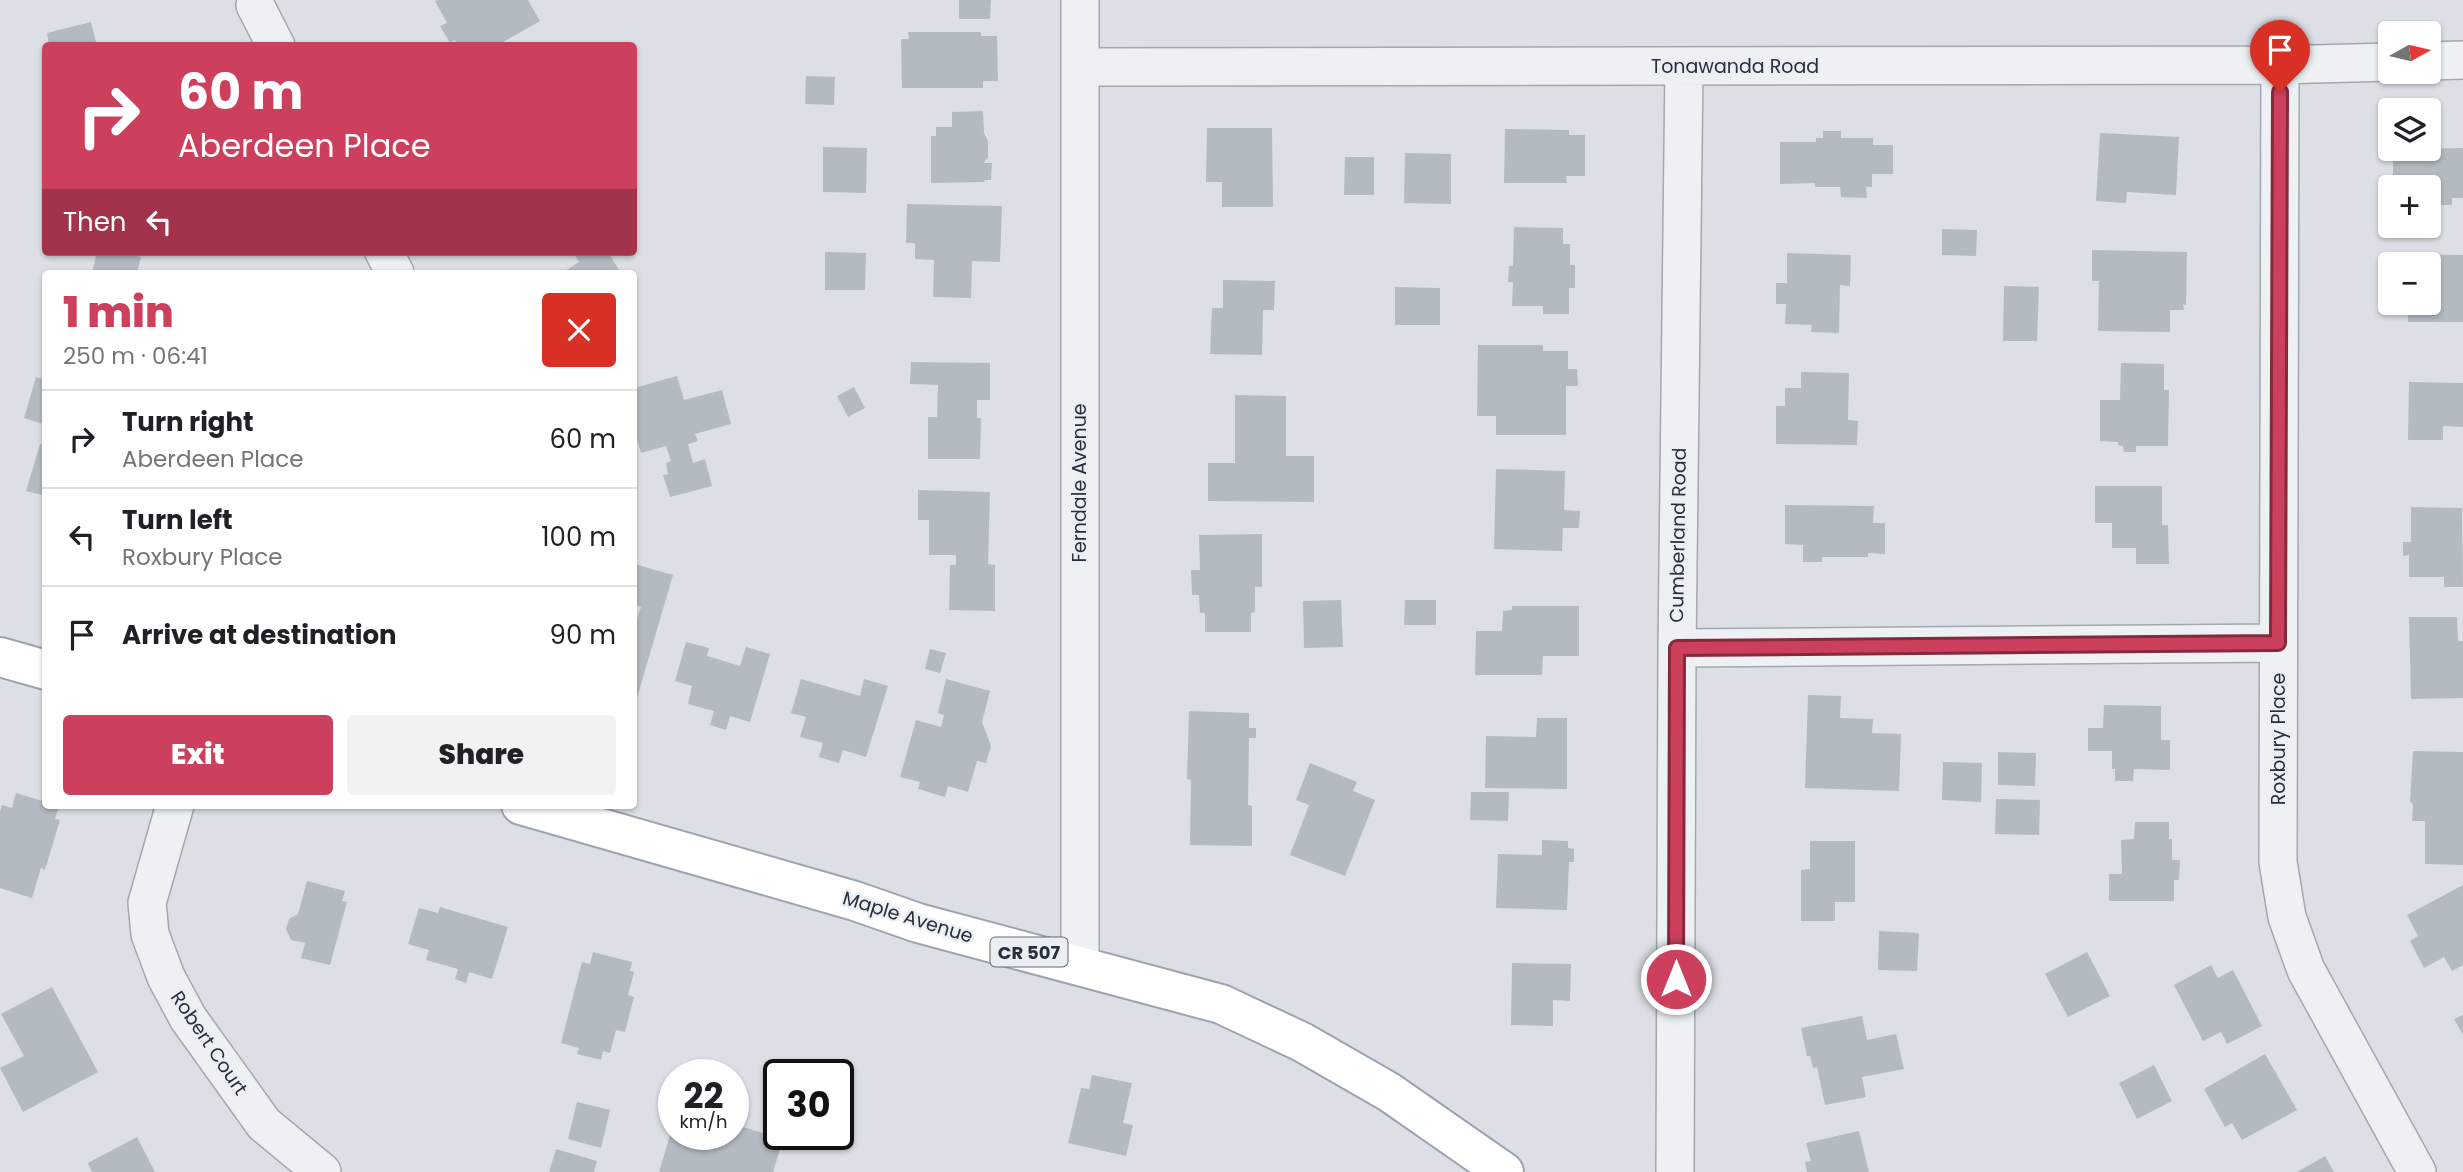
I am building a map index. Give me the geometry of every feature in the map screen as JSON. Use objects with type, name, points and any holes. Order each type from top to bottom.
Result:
[{"type":"main road","points":[[0,657],[42,669]]},
{"type":"main road","name":"Maple Avenue","points":[[535,809],[855,901],[918,923],[1221,1004],[1302,1042],[1390,1092],[1504,1172]]},
{"type":"street","name":"Ferndale Avenue","points":[[1080,0],[1080,965]]},
{"type":"street","points":[[255,5],[274,42]]},
{"type":"street","points":[[2441,61],[2463,60]]},
{"type":"street","name":"Tonawanda Road","points":[[1080,67],[2280,65],[2378,62]]},
{"type":"street","name":"Roxbury Place","points":[[2280,65],[2278,862],[2287,917],[2306,970],[2417,1172]]},
{"type":"street","name":"Cumberland Road","points":[[1675,1172],[1677,648],[1684,66]]},
{"type":"street","points":[[1677,648],[2278,643]]},
{"type":"street","name":"Robert Court","points":[[174,809],[147,903],[150,934],[166,977],[188,1018],[264,1124],[322,1172]]},
{"type":"building","points":[[528,0],[540,21],[503,42],[449,42],[440,26],[447,23],[435,1]]},
{"type":"building","points":[[959,0],[991,0],[990,19],[959,19]]},
{"type":"building","points":[[91,22],[96,42],[48,42],[47,33]]},
{"type":"building","points":[[908,32],[981,32],[981,36],[997,36],[998,81],[983,81],[983,88],[902,88],[901,39],[909,39]]},
{"type":"building","points":[[806,76],[835,77],[834,105],[805,104]]},
{"type":"building","points":[[983,111],[984,133],[988,141],[988,157],[984,163],[992,163],[991,180],[931,183],[931,136],[936,136],[936,127],[952,127],[952,112]]},
{"type":"building","points":[[1207,128],[1272,128],[1273,207],[1222,207],[1222,182],[1206,182]]},
{"type":"building","points":[[1505,129],[1569,130],[1569,135],[1585,135],[1585,176],[1566,176],[1567,183],[1504,183]]},
{"type":"building","points":[[1823,131],[1841,131],[1841,138],[1873,138],[1873,145],[1893,145],[1893,174],[1872,174],[1872,187],[1866,187],[1867,198],[1841,197],[1840,187],[1815,187],[1815,183],[1780,184],[1780,142],[1816,142],[1816,138],[1823,138]]},
{"type":"building","points":[[2100,133],[2179,137],[2176,195],[2127,192],[2126,203],[2096,201]]},
{"type":"building","points":[[823,147],[867,148],[866,193],[823,192]]},
{"type":"building","points":[[2441,148],[2463,148],[2463,198],[2452,198],[2452,205],[2441,205],[2441,175],[2393,175],[2393,161],[2441,161]]},
{"type":"building","points":[[1405,153],[1451,154],[1451,204],[1404,203]]},
{"type":"building","points":[[1345,157],[1374,157],[1374,195],[1344,195]]},
{"type":"building","points":[[907,204],[1002,206],[1000,262],[972,261],[971,298],[933,297],[934,260],[915,259],[915,243],[906,243]]},
{"type":"building","points":[[1514,227],[1563,228],[1563,244],[1570,244],[1570,265],[1575,265],[1575,288],[1569,288],[1569,314],[1543,314],[1543,306],[1512,306],[1513,282],[1508,282],[1509,266],[1513,266]]},
{"type":"building","points":[[1942,229],[1977,230],[1976,256],[1942,255]]},
{"type":"building","points":[[2092,250],[2187,252],[2186,305],[2183,304],[2184,310],[2170,310],[2170,332],[2098,331],[2099,281],[2092,281]]},
{"type":"building","points":[[825,252],[866,253],[865,290],[825,290]]},
{"type":"building","points":[[1787,253],[1851,255],[1850,286],[1840,285],[1839,333],[1811,332],[1812,325],[1785,324],[1786,304],[1776,304],[1776,283],[1787,283]]},
{"type":"building","points":[[2441,255],[2463,255],[2463,322],[2408,322],[2408,315],[2441,315]]},
{"type":"building","points":[[96,256],[141,257],[138,270],[93,270]]},
{"type":"building","points":[[575,256],[610,256],[619,270],[567,270],[579,262]]},
{"type":"building","points":[[1223,280],[1275,281],[1274,310],[1263,310],[1262,355],[1210,354],[1212,308],[1223,308]]},
{"type":"building","points":[[2004,286],[2039,287],[2037,341],[2003,341]]},
{"type":"building","points":[[1395,287],[1440,288],[1440,325],[1395,325]]},
{"type":"building","points":[[1478,345],[1543,345],[1543,351],[1568,351],[1568,369],[1577,369],[1578,386],[1566,386],[1566,435],[1496,435],[1496,416],[1477,416]]},
{"type":"building","points":[[911,362],[990,363],[990,400],[977,400],[977,418],[981,418],[980,459],[928,459],[928,417],[937,417],[938,385],[910,384]]},
{"type":"building","points":[[2121,363],[2164,364],[2164,390],[2169,390],[2168,446],[2136,446],[2136,452],[2124,452],[2123,446],[2118,445],[2118,442],[2100,441],[2100,400],[2120,400]]},
{"type":"building","points":[[1801,372],[1849,373],[1848,420],[1858,421],[1857,445],[1776,444],[1776,406],[1785,406],[1785,388],[1801,388]]},
{"type":"building","points":[[677,376],[684,400],[722,390],[731,424],[695,434],[698,441],[688,444],[693,463],[705,459],[712,486],[670,497],[663,475],[668,474],[666,463],[671,461],[666,446],[641,453],[637,439],[637,387]]},
{"type":"building","points":[[36,377],[42,379],[42,424],[24,418]]},
{"type":"building","points":[[2409,382],[2463,383],[2463,427],[2443,426],[2443,440],[2408,440]]},
{"type":"building","points":[[854,387],[865,408],[848,417],[837,396]]},
{"type":"building","points":[[1235,395],[1286,396],[1286,456],[1314,456],[1314,502],[1208,501],[1208,463],[1235,463]]},
{"type":"building","points":[[40,444],[42,495],[26,491]]},
{"type":"building","points":[[1496,469],[1565,471],[1564,510],[1580,511],[1579,528],[1563,528],[1562,551],[1494,549]]},
{"type":"building","points":[[2095,486],[2162,486],[2162,525],[2168,525],[2169,564],[2136,564],[2136,548],[2112,548],[2112,523],[2095,523]]},
{"type":"building","points":[[918,490],[990,492],[988,564],[995,565],[995,611],[949,610],[950,565],[956,565],[956,555],[929,555],[929,520],[918,520]]},
{"type":"building","points":[[1785,505],[1874,506],[1873,523],[1885,523],[1885,554],[1868,553],[1868,557],[1822,557],[1822,562],[1803,562],[1803,545],[1785,544]]},
{"type":"building","points":[[2411,507],[2462,508],[2463,587],[2444,587],[2444,577],[2409,577],[2409,555],[2403,556],[2403,542],[2411,542]]},
{"type":"building","points":[[1262,534],[1262,587],[1255,587],[1255,612],[1251,613],[1251,632],[1205,632],[1205,613],[1200,613],[1199,595],[1192,595],[1191,570],[1200,570],[1199,535]]},
{"type":"building","points":[[637,565],[673,575],[637,698],[637,619],[641,607],[637,606]]},
{"type":"building","points":[[1341,600],[1343,647],[1304,648],[1303,601]]},
{"type":"building","points":[[1405,600],[1436,600],[1436,625],[1404,625]]},
{"type":"building","points":[[1512,606],[1579,606],[1579,656],[1543,656],[1542,675],[1475,675],[1476,631],[1502,631],[1503,611],[1512,610]]},
{"type":"building","points":[[2409,617],[2457,617],[2458,641],[2463,641],[2463,698],[2411,699]]},
{"type":"building","points":[[686,642],[709,648],[707,656],[740,666],[746,647],[770,654],[750,722],[730,716],[726,730],[710,725],[714,711],[688,704],[692,686],[675,681]]},
{"type":"building","points":[[930,649],[946,653],[940,673],[925,669]]},
{"type":"building","points":[[801,679],[860,696],[864,679],[888,686],[866,757],[843,750],[839,763],[819,757],[823,743],[800,737],[806,717],[791,713]]},
{"type":"building","points":[[946,679],[990,691],[982,722],[991,746],[986,763],[977,761],[968,792],[948,786],[945,797],[918,789],[920,782],[900,777],[916,720],[941,727],[944,715],[938,713]]},
{"type":"building","points":[[1808,695],[1841,696],[1840,718],[1873,719],[1872,733],[1901,734],[1899,791],[1805,788]]},
{"type":"building","points":[[2104,705],[2161,706],[2161,740],[2170,740],[2170,770],[2134,769],[2133,781],[2115,781],[2112,751],[2088,751],[2088,728],[2103,728]]},
{"type":"building","points":[[1189,711],[1249,713],[1249,728],[1256,728],[1256,738],[1249,738],[1248,805],[1252,806],[1252,846],[1190,845],[1191,780],[1187,779]]},
{"type":"building","points":[[1537,718],[1567,718],[1567,789],[1485,788],[1486,736],[1536,737]]},
{"type":"building","points":[[2413,751],[2463,752],[2463,865],[2425,864],[2425,821],[2412,821],[2413,805],[2410,801]]},
{"type":"building","points":[[1998,752],[2036,753],[2035,786],[1998,785]]},
{"type":"building","points":[[1943,762],[1982,763],[1981,802],[1942,800]]},
{"type":"building","points":[[1310,763],[1357,782],[1353,791],[1375,800],[1345,876],[1290,855],[1309,805],[1296,800]]},
{"type":"building","points":[[1471,792],[1509,792],[1508,821],[1470,820]]},
{"type":"building","points":[[16,793],[42,801],[42,809],[58,809],[55,819],[60,820],[45,870],[41,868],[32,898],[0,888],[0,812],[2,805],[12,808]]},
{"type":"building","points":[[1996,799],[2040,800],[2039,835],[1995,834]]},
{"type":"building","points":[[2135,822],[2169,822],[2172,860],[2180,860],[2179,880],[2174,880],[2174,901],[2109,901],[2109,874],[2122,874],[2121,840],[2134,839]]},
{"type":"building","points":[[1542,840],[1568,841],[1568,848],[1574,849],[1574,862],[1569,862],[1567,910],[1496,908],[1498,854],[1542,855]]},
{"type":"building","points":[[1810,841],[1855,841],[1855,902],[1835,902],[1835,921],[1801,921],[1801,870],[1810,869]]},
{"type":"building","points":[[307,881],[345,891],[342,901],[347,902],[330,965],[301,958],[305,943],[291,940],[286,929],[289,919],[298,914]]},
{"type":"building","points":[[2463,885],[2463,965],[2452,971],[2444,957],[2424,968],[2410,941],[2418,936],[2407,915]]},
{"type":"building","points":[[440,907],[508,927],[492,979],[469,972],[466,983],[455,979],[458,969],[426,960],[429,950],[408,944],[419,908],[438,913]]},
{"type":"building","points":[[1879,931],[1919,933],[1917,971],[1878,970]]},
{"type":"building","points":[[593,952],[632,962],[630,971],[634,972],[628,995],[634,997],[625,1032],[616,1030],[610,1053],[603,1051],[601,1060],[577,1054],[579,1048],[561,1043],[582,962],[590,964]]},
{"type":"building","points":[[2087,952],[2110,996],[2068,1017],[2045,974]]},
{"type":"building","points":[[1512,963],[1571,964],[1570,1001],[1553,1000],[1553,1026],[1511,1025]]},
{"type":"building","points":[[2211,965],[2218,978],[2233,970],[2262,1026],[2227,1044],[2221,1032],[2203,1041],[2174,985]]},
{"type":"building","points":[[52,987],[98,1072],[23,1112],[0,1068],[24,1056],[1,1014]]},
{"type":"building","points":[[2463,1015],[2463,1035],[2454,1019]]},
{"type":"building","points":[[1862,1016],[1867,1040],[1896,1034],[1904,1069],[1862,1077],[1866,1097],[1825,1105],[1817,1067],[1813,1068],[1810,1056],[1807,1056],[1801,1028]]},
{"type":"building","points":[[2265,1054],[2297,1110],[2242,1140],[2232,1123],[2225,1127],[2204,1089]]},
{"type":"building","points":[[2154,1065],[2172,1101],[2137,1119],[2119,1083]]},
{"type":"building","points":[[1092,1075],[1132,1083],[1123,1123],[1133,1125],[1126,1156],[1068,1143],[1081,1088],[1089,1089]]},
{"type":"building","points":[[577,1102],[610,1110],[601,1148],[568,1139]]},
{"type":"building","points":[[749,1129],[763,1133],[763,1150],[780,1150],[773,1172],[659,1172],[666,1150],[749,1150]]},
{"type":"building","points":[[1859,1131],[1869,1172],[1807,1172],[1805,1162],[1811,1161],[1806,1143]]},
{"type":"building","points":[[137,1137],[155,1172],[92,1172],[88,1163]]},
{"type":"building","points":[[556,1149],[597,1161],[594,1172],[549,1172]]},
{"type":"building","points":[[2325,1156],[2334,1172],[2297,1172]]},
{"type":"route","points":[[1676,979],[1677,648],[2278,643],[2280,92]]}]
